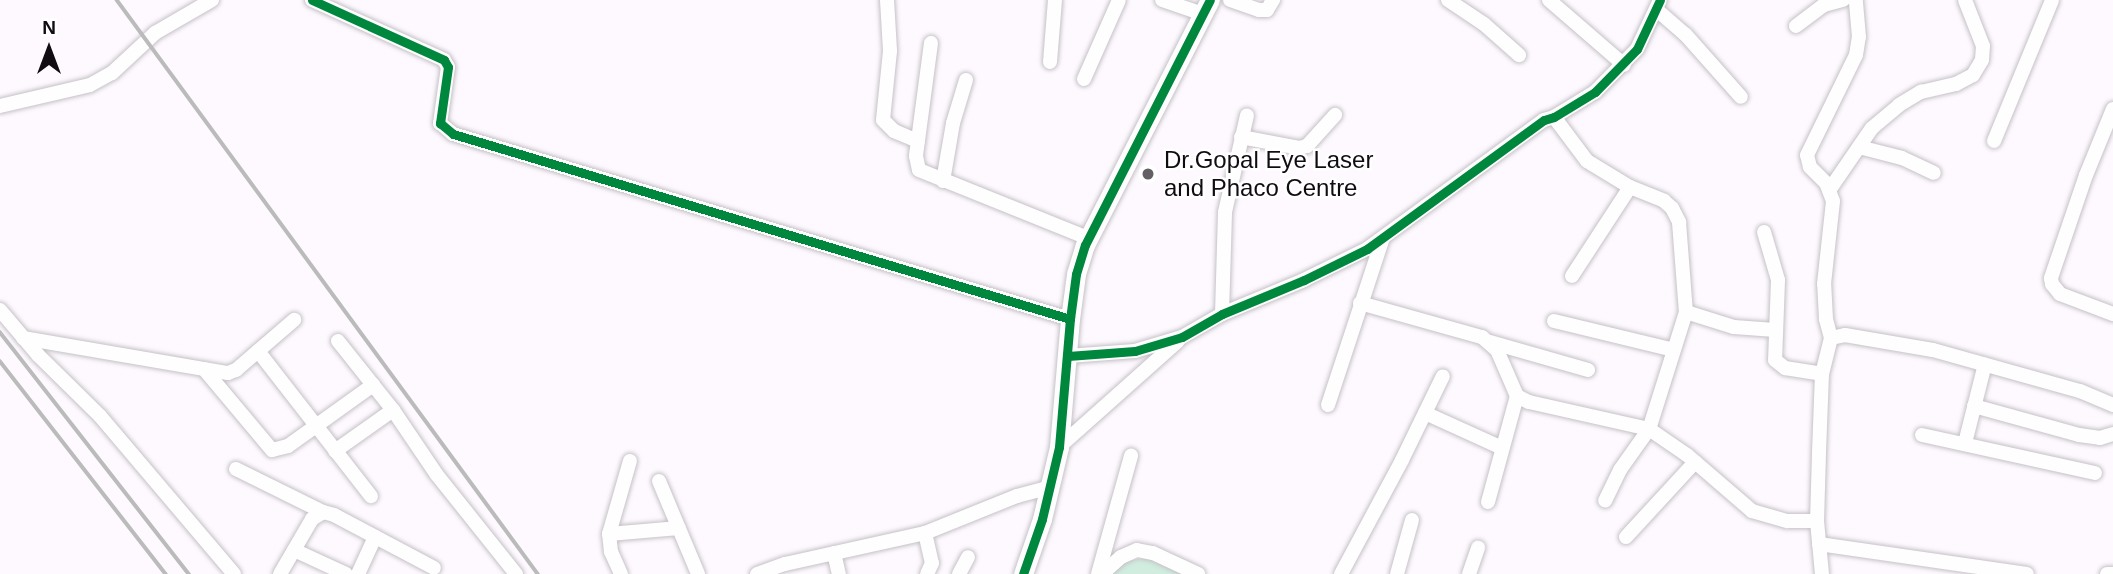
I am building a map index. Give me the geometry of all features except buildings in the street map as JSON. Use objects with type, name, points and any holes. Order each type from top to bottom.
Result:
[{"type":"street","points":[[0,106],[90,85],[113,73],[155,33],[212,0]]},
{"type":"street","points":[[312,0],[444,60],[448,67],[440,123],[453,134],[1070,319]]},
{"type":"street","points":[[887,0],[890,51],[883,120],[894,131],[918,141]]},
{"type":"street","points":[[1050,62],[1055,0]]},
{"type":"street","points":[[1084,79],[1119,0]]},
{"type":"street","points":[[1023,574],[1051,487],[1059,447],[1076,274],[1088,238],[1206,7],[1162,0]]},
{"type":"street","points":[[1230,0],[1259,10],[1267,10],[1273,0]]},
{"type":"street","points":[[1448,0],[1484,24],[1519,55]]},
{"type":"street","points":[[1549,0],[1624,65]]},
{"type":"street","points":[[1796,26],[1824,5],[1843,0]]},
{"type":"street","points":[[1822,574],[1817,521],[1822,374],[1831,338],[1824,303],[1833,201],[1830,189],[1810,167],[1807,155],[1856,55],[1859,37],[1856,0]]},
{"type":"street","points":[[1830,189],[1872,128],[1899,105],[1921,92],[1956,84],[1973,75],[1982,60],[1983,46],[1965,0]]},
{"type":"street","points":[[1994,141],[2052,0]]},
{"type":"street","points":[[1059,447],[1182,337],[1222,314],[1304,280],[1367,249],[1544,120],[1554,117],[1595,92],[1637,49],[1658,5],[1741,97]]},
{"type":"street","points":[[931,43],[918,141],[919,170],[1088,238]]},
{"type":"street","points":[[943,181],[953,122],[966,80]]},
{"type":"street","points":[[2113,109],[2086,175],[2051,278],[2052,285],[2060,294],[2113,314]]},
{"type":"street","points":[[1222,314],[1225,212],[1247,115]]},
{"type":"street","points":[[1241,137],[1299,148],[1307,146],[1335,115]]},
{"type":"street","points":[[1554,117],[1587,161],[1630,187],[1664,201],[1676,215],[1686,312],[1649,429],[1620,470],[1605,500]]},
{"type":"street","points":[[1859,147],[1902,158],[1934,173]]},
{"type":"street","points":[[1572,276],[1630,187]]},
{"type":"street","points":[[1764,232],[1778,280],[1775,330],[1778,365],[1822,374]]},
{"type":"street","points":[[1328,405],[1384,237]]},
{"type":"street","points":[[1360,303],[1456,328],[1490,342],[1588,370]]},
{"type":"street","points":[[0,310],[23,338],[100,416],[234,574]]},
{"type":"street","points":[[1686,312],[1734,327],[1775,330]]},
{"type":"street","points":[[23,338],[228,373],[236,370],[293,320]]},
{"type":"street","points":[[1554,321],[1674,350]]},
{"type":"street","points":[[1831,338],[1845,335],[1933,350],[2080,391],[2113,405]]},
{"type":"street","points":[[1068,356],[1135,351],[1182,337]]},
{"type":"street","points":[[338,341],[393,410],[437,475],[516,574]]},
{"type":"street","points":[[1490,342],[1517,396],[1529,402],[1649,429],[1695,461],[1752,511],[1788,521],[1817,521]]},
{"type":"street","points":[[258,351],[371,496]]},
{"type":"street","points":[[1965,443],[1985,364]]},
{"type":"street","points":[[204,369],[267,448],[279,450],[373,385]]},
{"type":"street","points":[[1341,574],[1443,376]]},
{"type":"street","points":[[1488,502],[1517,396]]},
{"type":"street","points":[[1974,406],[2078,435],[2100,438],[2113,434]]},
{"type":"street","points":[[335,451],[393,410]]},
{"type":"street","points":[[1425,413],[1503,448]]},
{"type":"street","points":[[1922,435],[2095,473]]},
{"type":"street","points":[[1100,574],[1131,456]]},
{"type":"street","points":[[621,574],[611,552],[609,534],[630,461]]},
{"type":"street","points":[[1626,537],[1695,461]]},
{"type":"street","points":[[236,469],[434,568]]},
{"type":"street","points":[[659,481],[698,574]]},
{"type":"street","points":[[757,574],[925,533],[1017,496],[1051,487]]},
{"type":"street","points":[[280,574],[312,519],[323,512]]},
{"type":"street","points":[[1397,574],[1412,520]]},
{"type":"street","points":[[609,534],[679,528]]},
{"type":"street","points":[[925,533],[932,563],[927,574]]},
{"type":"street","points":[[358,574],[375,537]]},
{"type":"street","points":[[1819,544],[2018,573]]},
{"type":"street","points":[[1469,574],[1478,548]]},
{"type":"street","points":[[294,550],[346,574]]},
{"type":"street","points":[[1100,574],[1121,557],[1137,551],[1153,554],[1198,574]]},
{"type":"street","points":[[834,554],[839,574]]},
{"type":"street","points":[[959,574],[968,557]]},
{"type":"street","points":[[2107,574],[2113,573]]},
{"type":"green space","points":[[1146,558],[1182,574],[1110,574],[1126,561]]},
{"type":"railway","points":[[117,0],[538,574]]},
{"type":"railway","points":[[0,332],[189,574]]},
{"type":"railway","points":[[0,361],[166,574]]},
{"type":"cycle path","points":[[312,0],[444,60],[448,67],[440,123],[453,134],[1070,319]]},
{"type":"cycle path","points":[[1023,574],[1042,519],[1059,447],[1070,319],[1076,274],[1085,245],[1210,0]]},
{"type":"cycle path","points":[[1068,356],[1135,351],[1182,337],[1222,314],[1304,280],[1367,249],[1544,120],[1554,117],[1595,92],[1637,49],[1660,0]]},
{"type":"place","name":"Dr.Gopal Eye Laser and Phaco Centre","points":[[1148,174]]}]
